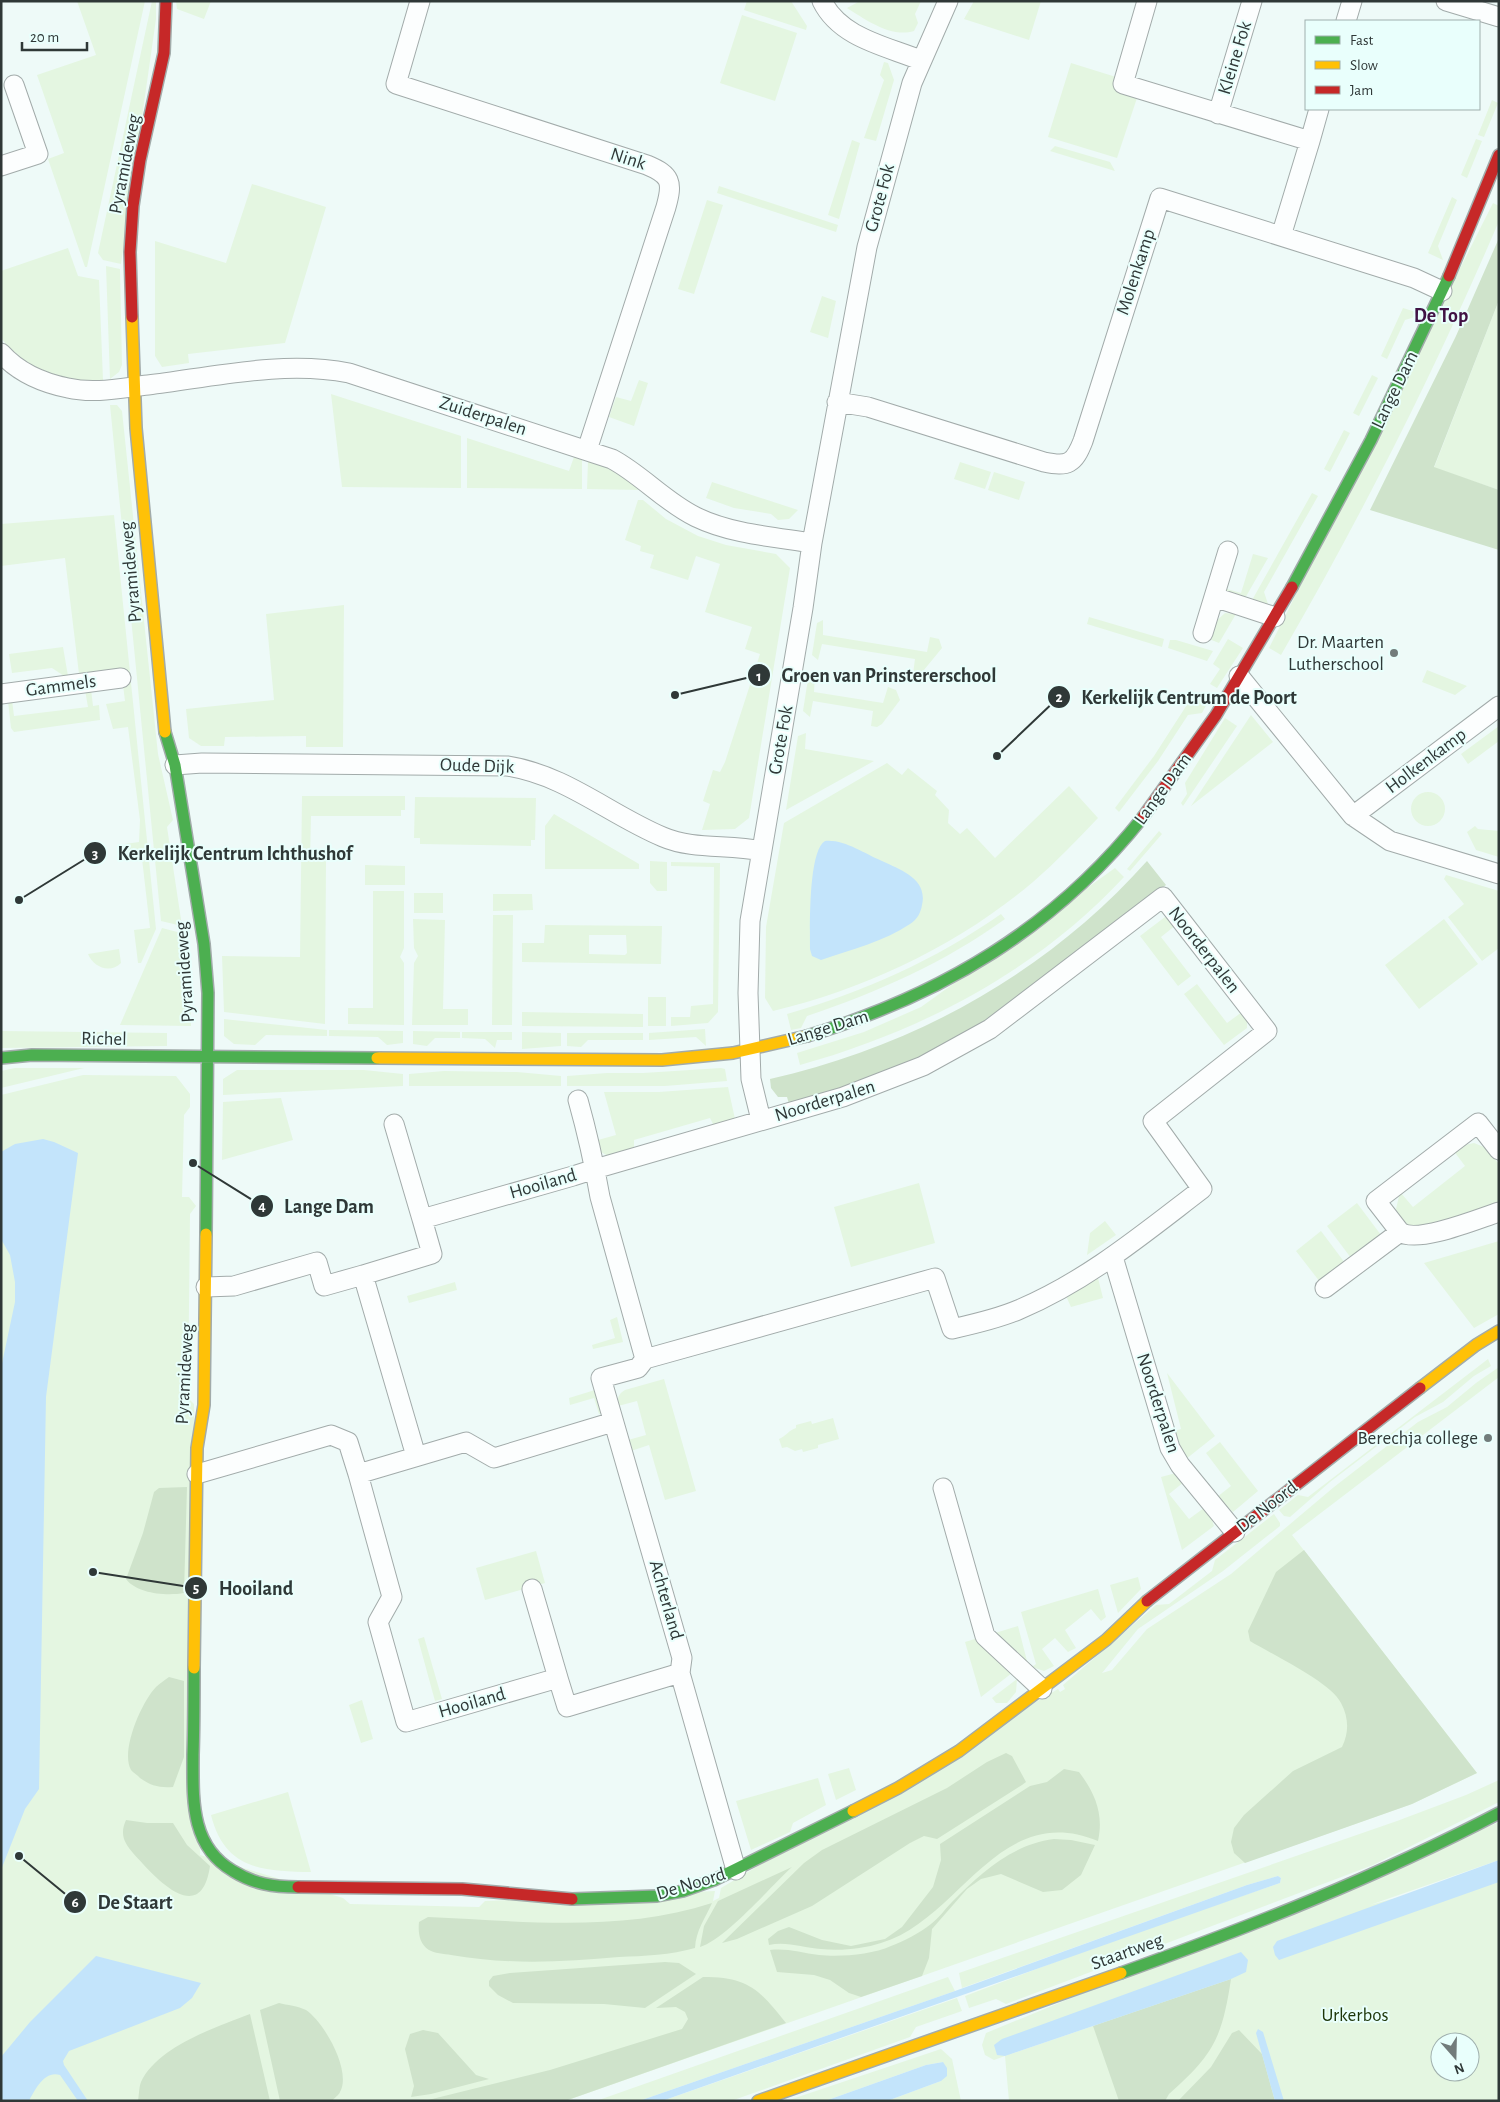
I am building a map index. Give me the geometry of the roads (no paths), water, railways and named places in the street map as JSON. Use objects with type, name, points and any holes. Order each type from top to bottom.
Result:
[{"type":"street","name":"Pyramideweg","points":[[166,1],[166,33],[162,64],[140,160],[131,224],[130,268],[134,387],[141,495],[165,734],[175,765],[205,956],[208,993],[204,1404],[197,1448],[196,1474],[194,1816],[199,1835],[208,1852],[223,1867],[258,1884],[290,1887]]},
{"type":"street","name":"Nink","points":[[420,1],[396,84],[647,165],[665,173],[668,178],[670,190],[666,207],[588,450]]},
{"type":"street","points":[[822,1],[836,19],[852,32],[920,60]]},
{"type":"street","name":"Grote Fok","points":[[750,1051],[748,994],[750,921],[794,664],[812,543],[867,247],[912,83],[920,60],[948,1]]},
{"type":"street","points":[[1147,1],[1123,84],[1310,141]]},
{"type":"street","name":"Kleine Fok","points":[[1218,114],[1252,1]]},
{"type":"street","points":[[1346,20],[1352,1]]},
{"type":"street","points":[[1446,1],[1499,17]]},
{"type":"street","points":[[1,166],[38,154],[14,85]]},
{"type":"street","points":[[1281,236],[1319,110]]},
{"type":"street","name":"Lange Dam","points":[[206,1057],[634,1061],[702,1058],[750,1051],[808,1036],[875,1014],[936,987],[1010,943],[1085,882],[1126,839],[1172,779],[1239,676],[1275,616],[1357,467],[1442,291],[1499,155]]},
{"type":"street","name":"Molenkamp","points":[[838,402],[868,407],[1044,462],[1058,465],[1068,464],[1075,459],[1083,441],[1160,198],[1414,278],[1442,291]]},
{"type":"street","name":"Zuiderpalen","points":[[1,353],[26,373],[56,385],[95,390],[281,369],[324,369],[376,381],[588,450],[623,465],[675,504],[697,517],[725,528],[812,543]]},
{"type":"street","points":[[1203,633],[1228,552]]},
{"type":"street","points":[[1214,597],[1275,616]]},
{"type":"street","points":[[1239,676],[1353,816],[1390,841],[1499,874]]},
{"type":"street","name":"Gammels","points":[[1,694],[121,678]]},
{"type":"street","name":"Holkenkamp","points":[[1353,816],[1499,706]]},
{"type":"street","name":"Oude Dijk","points":[[175,765],[202,762],[507,766],[540,773],[553,778],[625,819],[664,838],[694,846],[739,846],[761,851]]},
{"type":"street","name":"Noorderpalen","points":[[595,1169],[875,1086],[916,1069],[967,1043],[1021,1007],[1163,898],[1267,1031],[1153,1121],[1202,1189],[1113,1257],[1082,1278],[1037,1302],[993,1319],[952,1329],[935,1278],[644,1359]]},
{"type":"street","name":"Noorderpalen","points":[[750,1051],[751,1079],[761,1120]]},
{"type":"street","name":"Richel","points":[[1,1058],[32,1055],[206,1057]]},
{"type":"street","name":"Hooiland","points":[[422,1219],[595,1169],[591,1144],[578,1100]]},
{"type":"street","points":[[1499,1150],[1478,1123],[1376,1200],[1400,1232],[1406,1236],[1422,1235],[1499,1212]]},
{"type":"street","points":[[206,1287],[234,1286],[317,1262],[324,1286],[432,1254],[394,1124]]},
{"type":"street","points":[[595,1169],[600,1197],[644,1359]]},
{"type":"street","points":[[1325,1288],[1400,1232]]},
{"type":"street","name":"Noorderpalen","points":[[1113,1257],[1170,1448],[1180,1465],[1235,1532]]},
{"type":"street","points":[[363,1275],[416,1456]]},
{"type":"street","name":"De Noord","points":[[290,1887],[462,1888],[557,1899],[631,1900],[683,1891],[736,1870],[898,1788],[959,1751],[1106,1640],[1137,1609],[1235,1532],[1476,1346],[1499,1332]]},
{"type":"street","name":"Achterland","points":[[644,1359],[638,1368],[601,1378],[682,1658],[680,1673],[736,1870]]},
{"type":"street","points":[[358,1474],[466,1442],[494,1458],[613,1422]]},
{"type":"street","name":"Hooiland","points":[[196,1474],[332,1435],[348,1442],[392,1597],[378,1622],[406,1722],[558,1678]]},
{"type":"street","points":[[943,1488],[985,1636],[1042,1689]]},
{"type":"street","points":[[532,1588],[567,1707],[680,1673]]},
{"type":"street","name":"Staartweg","points":[[758,2101],[1111,1977],[1306,1906],[1386,1870],[1499,1812]]},
{"type":"water","points":[[825,841],[840,842],[854,848],[905,872],[917,882],[923,896],[921,910],[915,920],[890,935],[855,949],[821,960],[812,956],[810,949],[811,891],[815,859],[819,848]]},
{"type":"water","points":[[43,1139],[78,1153],[46,1397],[39,1789],[25,1809],[1,1870],[1,1368],[15,1302],[15,1282],[10,1255],[1,1239],[1,1152],[15,1144]]},
{"type":"water","points":[[1499,1860],[1499,1882],[1279,1960],[1275,1955],[1273,1947],[1277,1941]]},
{"type":"water","points":[[1278,1876],[1281,1878],[1280,1883],[662,2101],[639,2101],[955,1991],[1247,1885]]},
{"type":"water","points":[[1241,1952],[1248,1960],[1246,1972],[1231,1979],[1005,2056],[997,2055],[994,2045],[1002,2039]]},
{"type":"water","points":[[96,1956],[201,1983],[192,1998],[180,2008],[69,2051],[63,2061],[64,2065],[88,2101],[78,2101],[60,2075],[55,2074],[50,2075],[41,2082],[29,2101],[1,2101],[1,2057],[30,2022]]},
{"type":"water","points":[[1258,2029],[1263,2032],[1284,2101],[1275,2101],[1256,2033]]},
{"type":"water","points":[[943,2062],[947,2068],[947,2076],[941,2081],[887,2101],[825,2101],[926,2065]]},
{"type":"place","name":"Dr. Maarten Lutherschool","points":[[1394,653]]},
{"type":"place","name":"Groen van Prinstererschool","points":[[675,695]]},
{"type":"place","name":"Kerkelijk Centrum de Poort","points":[[997,756]]},
{"type":"place","name":"Kerkelijk Centrum Ichthushof","points":[[19,900]]},
{"type":"place","name":"Lange Dam","points":[[193,1163]]},
{"type":"place","name":"Berechja college","points":[[1488,1438]]},
{"type":"place","name":"Hooiland","points":[[93,1572]]},
{"type":"place","name":"De Staart","points":[[19,1856]]},
{"type":"district","name":"De Top","points":[[1441,316]]},
{"type":"park label","name":"Urkerbos","points":[[1355,2015]]}]
